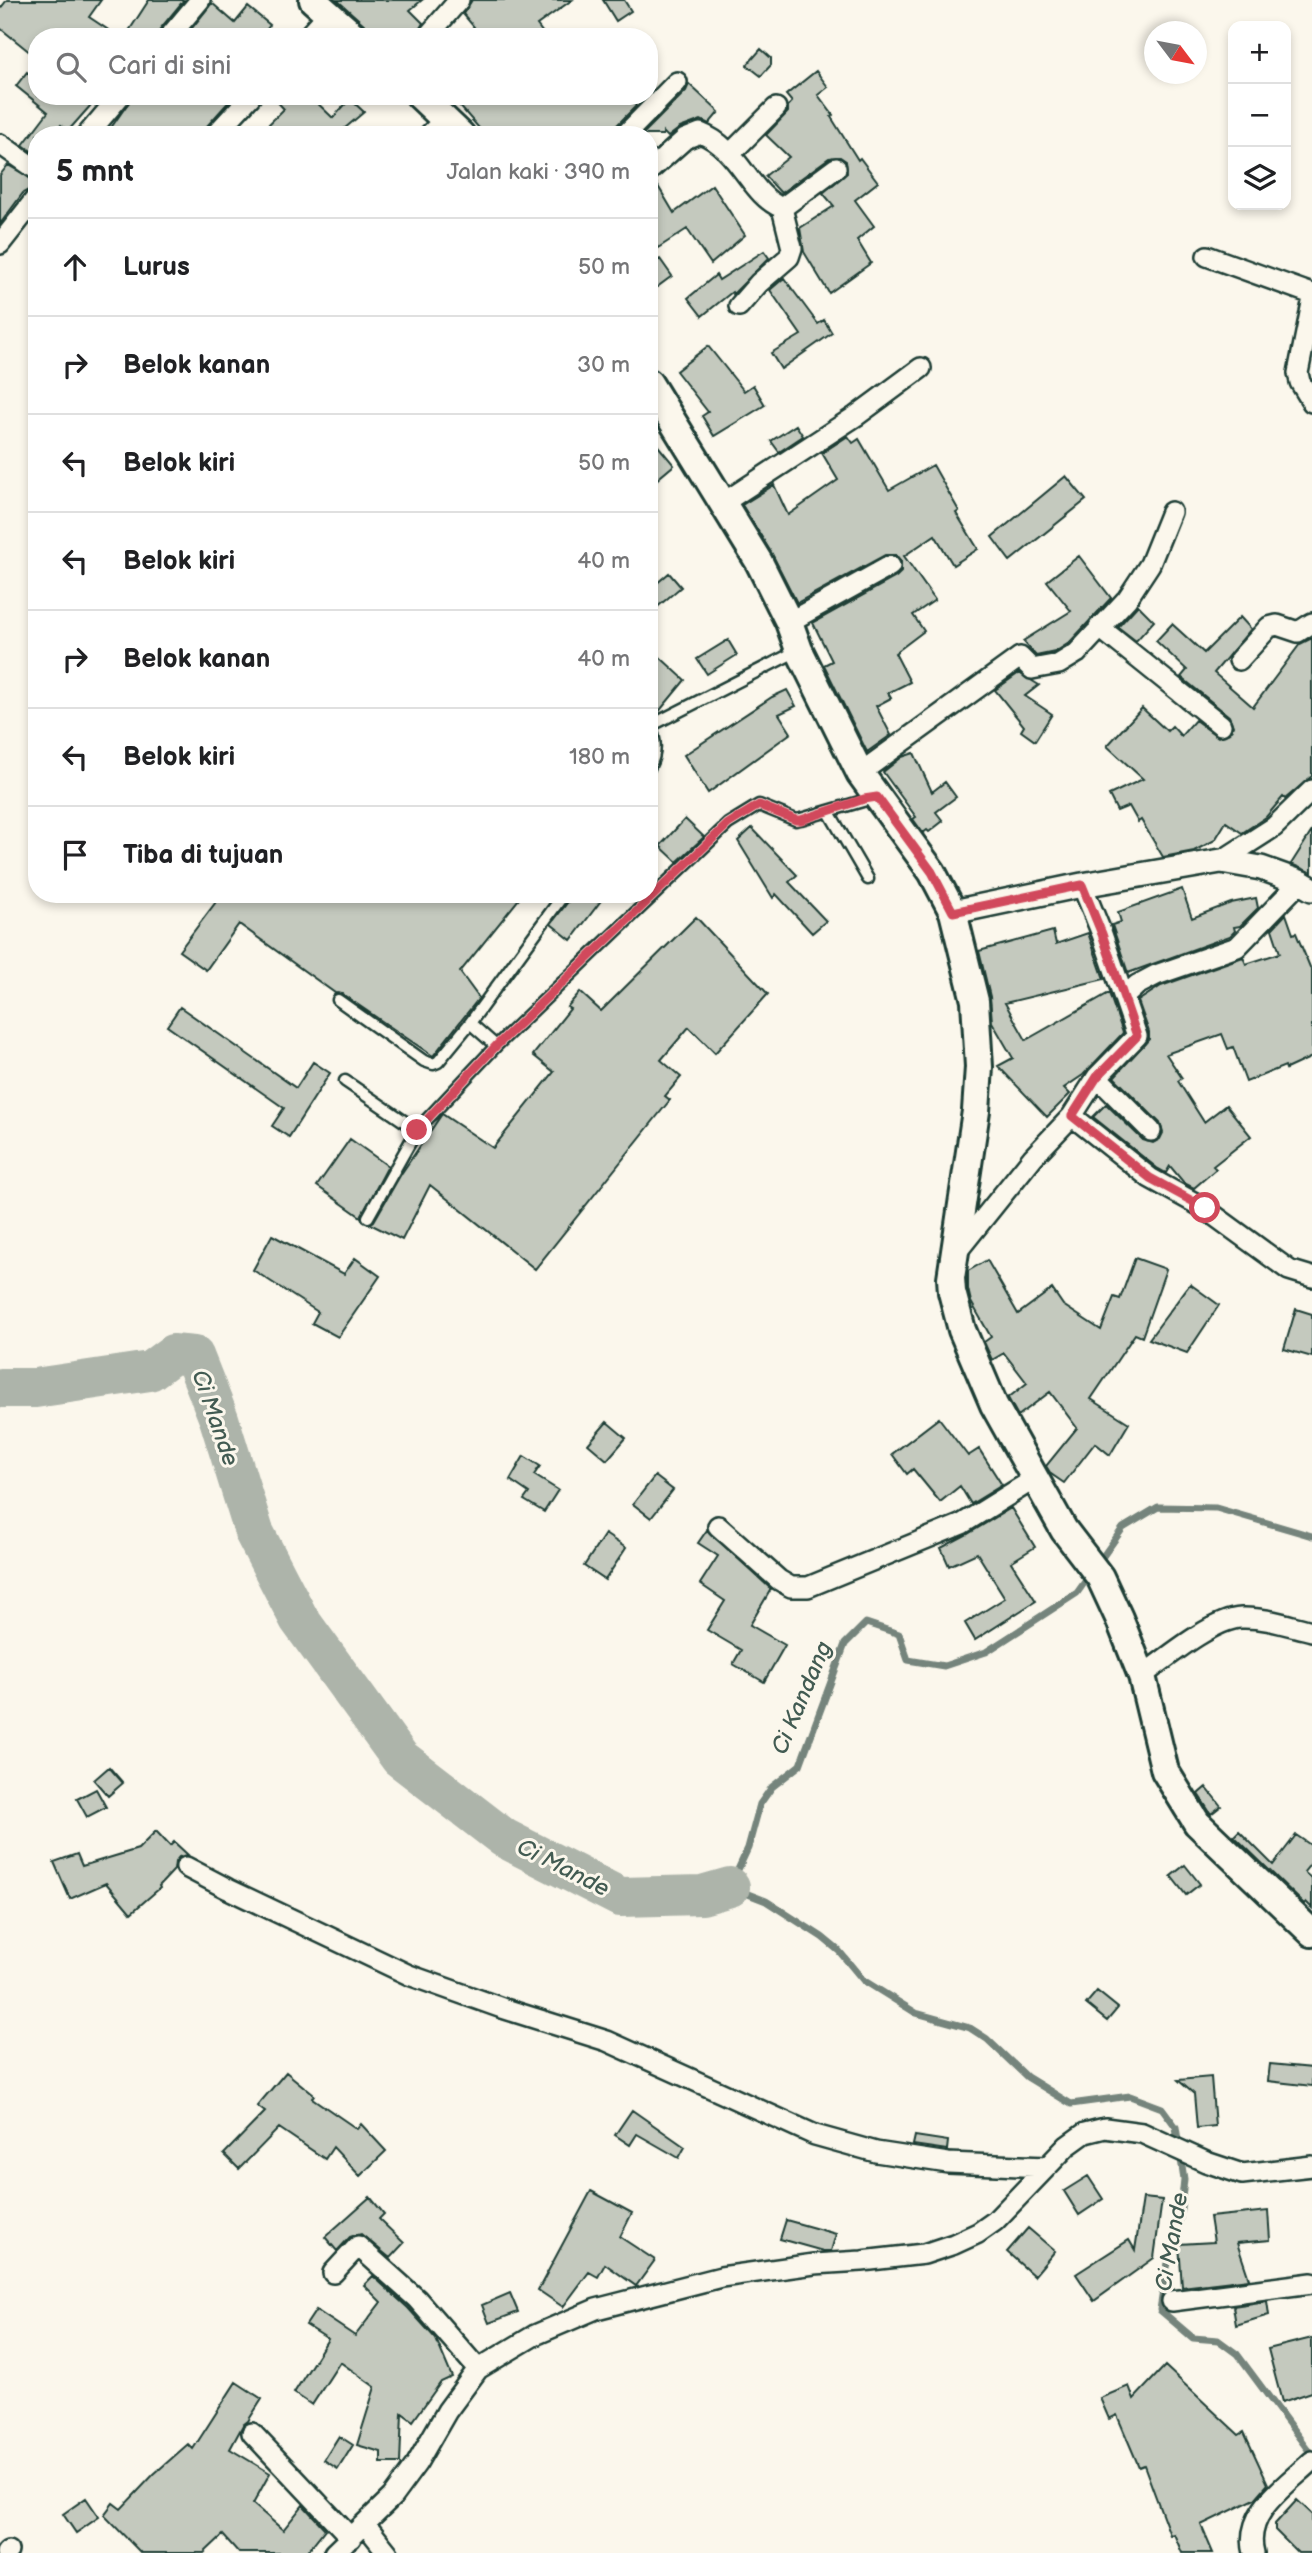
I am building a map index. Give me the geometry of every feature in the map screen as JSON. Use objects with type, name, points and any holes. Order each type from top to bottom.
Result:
[{"type":"main road","points":[[321,7],[345,28]]},
{"type":"main road","points":[[427,105],[442,126]]},
{"type":"main road","points":[[658,398],[759,562],[860,772],[925,862],[953,912],[975,1001],[979,1067],[976,1111],[951,1278],[962,1330],[994,1405],[1071,1540],[1100,1577],[1142,1676],[1165,1771],[1197,1823],[1312,1933]]},
{"type":"street","points":[[177,28],[200,0]]},
{"type":"street","points":[[435,28],[459,0]]},
{"type":"street","points":[[311,28],[321,7]]},
{"type":"street","points":[[658,101],[677,82]]},
{"type":"street","points":[[95,126],[112,105]]},
{"type":"street","points":[[223,126],[243,105]]},
{"type":"street","points":[[634,126],[654,105]]},
{"type":"street","points":[[731,153],[776,108]]},
{"type":"street","points":[[658,164],[685,139],[700,133],[712,138],[731,153],[763,195],[782,208]]},
{"type":"street","points":[[0,144],[28,164]]},
{"type":"street","points":[[782,208],[836,168]]},
{"type":"street","points":[[0,244],[28,208]]},
{"type":"street","points":[[739,306],[759,283],[789,257],[792,248],[782,208]]},
{"type":"street","points":[[1207,256],[1312,293]]},
{"type":"street","points":[[1312,303],[1298,373],[1305,393],[1312,402]]},
{"type":"street","points":[[723,503],[856,416],[922,368]]},
{"type":"street","points":[[860,772],[1020,657],[1032,669],[1059,664],[1077,653],[1127,599],[1150,564],[1171,512]]},
{"type":"street","points":[[789,622],[890,566]]},
{"type":"street","points":[[1239,660],[1269,627],[1278,625],[1298,632],[1312,623]]},
{"type":"street","points":[[1099,627],[1221,725]]},
{"type":"street","points":[[1222,861],[1274,827],[1312,790]]},
{"type":"street","points":[[953,912],[1082,885],[1222,861],[1261,868],[1306,886],[1237,947],[1156,975],[1137,985],[1124,997]]},
{"type":"street","points":[[954,1255],[1033,1157],[1072,1116],[1097,1077],[1137,1036],[1082,885]]},
{"type":"street","points":[[1097,1077],[1151,1131]]},
{"type":"street","points":[[1072,1116],[1150,1178],[1205,1208],[1289,1270],[1312,1277]]},
{"type":"street","points":[[718,1526],[779,1580],[791,1587],[808,1587],[962,1524],[1036,1478]]},
{"type":"street","points":[[1142,1676],[1186,1644],[1239,1618],[1312,1631]]},
{"type":"street","points":[[186,1867],[409,1975],[607,2041],[815,2135],[876,2152],[948,2163],[1047,2167]]},
{"type":"street","points":[[253,2433],[340,2549],[392,2497],[447,2411],[478,2369],[535,2335],[596,2309],[721,2277],[814,2264],[924,2254],[954,2244],[978,2233],[995,2221],[1067,2146],[1085,2133],[1105,2129],[1142,2133],[1242,2174],[1312,2166]]},
{"type":"street","points":[[333,2273],[358,2246],[416,2300],[478,2369]]},
{"type":"street","points":[[1172,2301],[1312,2283]]},
{"type":"street","points":[[1254,2553],[1252,2530],[1261,2510],[1308,2465]]},
{"type":"street","points":[[365,2524],[388,2553]]},
{"type":"lane","points":[[658,722],[799,650]]},
{"type":"lane","points":[[658,891],[728,824],[759,805],[796,820],[877,797]]},
{"type":"lane","points":[[829,812],[868,879]]},
{"type":"lane","points":[[338,1000],[424,1061],[433,1064],[442,1059],[470,1023],[557,903]]},
{"type":"lane","points":[[368,1217],[417,1130],[496,1046],[645,903]]},
{"type":"lane","points":[[470,1023],[496,1046]]},
{"type":"lane","points":[[345,1081],[417,1130]]},
{"type":"building","points":[[7,0],[101,0],[89,17],[106,28],[28,28],[28,51],[0,28],[0,9]]},
{"type":"building","points":[[149,0],[184,0],[161,28],[131,28]]},
{"type":"building","points":[[337,0],[422,0],[410,10],[423,23],[420,28],[366,28]]},
{"type":"building","points":[[472,0],[572,0],[537,25],[539,28],[473,28],[463,14]]},
{"type":"building","points":[[603,0],[624,0],[631,11],[616,21]]},
{"type":"building","points":[[212,3],[235,23],[248,7],[270,25],[268,28],[192,28]]},
{"type":"building","points":[[761,49],[771,58],[771,65],[761,76],[747,65]]},
{"type":"building","points":[[816,71],[828,87],[818,95],[833,115],[831,117],[858,160],[860,158],[878,182],[855,200],[874,226],[857,240],[871,263],[829,293],[804,252],[800,228],[834,206],[823,193],[847,173],[846,161],[840,157],[829,158],[781,193],[765,176],[789,157],[766,135],[788,112],[788,106],[792,102],[786,95]]},
{"type":"building","points":[[27,72],[28,73],[28,96],[16,86]]},
{"type":"building","points":[[689,84],[719,112],[709,124],[701,120],[680,128],[668,137],[663,132],[663,135],[658,135],[658,126],[651,126],[686,91]]},
{"type":"building","points":[[39,105],[91,105],[72,126],[37,126],[48,112]]},
{"type":"building","points":[[127,105],[226,105],[207,126],[112,126]]},
{"type":"building","points":[[280,105],[319,105],[333,118],[345,105],[356,105],[364,112],[348,126],[267,126],[284,109]]},
{"type":"building","points":[[459,105],[636,106],[616,126],[477,126]]},
{"type":"building","points":[[8,165],[28,177],[28,190],[0,224],[0,175]]},
{"type":"building","points":[[712,185],[745,235],[711,264],[687,229],[658,248],[658,186],[674,213]]},
{"type":"building","points":[[764,251],[769,258],[733,294],[732,292],[702,316],[688,298],[716,275],[719,280]]},
{"type":"building","points":[[660,259],[672,276],[658,286]]},
{"type":"building","points":[[784,278],[818,324],[824,320],[832,333],[781,369],[771,353],[801,335],[770,290]]},
{"type":"building","points":[[708,346],[744,391],[753,385],[765,405],[714,436],[702,416],[708,412],[676,371]]},
{"type":"building","points":[[796,425],[803,436],[779,452],[771,441]]},
{"type":"building","points":[[848,436],[853,443],[859,439],[889,490],[933,465],[959,511],[956,513],[978,549],[953,565],[935,535],[904,556],[935,600],[913,615],[924,631],[895,653],[910,682],[888,693],[891,698],[876,706],[891,735],[867,752],[824,665],[832,661],[813,623],[896,577],[901,572],[901,561],[896,555],[885,555],[797,603],[772,554],[742,505],[774,485],[788,515],[838,480],[822,453]]},
{"type":"building","points":[[658,446],[674,465],[658,478]]},
{"type":"building","points":[[1066,476],[1086,500],[1010,561],[992,537]]},
{"type":"building","points":[[1079,556],[1111,598],[1069,643],[1055,652],[1036,656],[1023,641],[1071,611],[1047,581]]},
{"type":"building","points":[[669,573],[681,587],[658,606],[658,582]]},
{"type":"building","points":[[1138,605],[1154,621],[1136,641],[1118,627]]},
{"type":"building","points":[[1240,617],[1251,629],[1214,673],[1253,707],[1300,644],[1312,638],[1312,776],[1285,799],[1283,797],[1266,817],[1242,833],[1226,822],[1215,840],[1194,851],[1163,857],[1141,820],[1138,822],[1129,806],[1117,811],[1109,795],[1143,779],[1107,746],[1142,708],[1167,731],[1172,726],[1181,736],[1195,720],[1218,737],[1230,733],[1233,726],[1229,716],[1181,677],[1187,670],[1156,641],[1172,624],[1204,653]]},
{"type":"building","points":[[728,640],[737,655],[707,674],[697,659]]},
{"type":"building","points":[[658,655],[685,680],[658,713]]},
{"type":"building","points":[[1019,673],[1039,685],[1025,696],[1052,714],[1035,741],[1021,731],[1024,726],[995,690]]},
{"type":"building","points":[[787,690],[796,706],[779,714],[791,733],[708,793],[684,755]]},
{"type":"building","points":[[914,753],[932,792],[945,782],[956,797],[936,812],[943,821],[929,832],[927,830],[923,833],[913,819],[916,817],[883,772],[902,757]]},
{"type":"building","points":[[685,819],[704,837],[677,862],[660,846]]},
{"type":"building","points":[[752,828],[797,875],[789,882],[826,921],[812,933],[776,894],[773,898],[738,841]]},
{"type":"building","points":[[1312,831],[1312,873],[1291,864]]},
{"type":"building","points":[[1182,889],[1192,918],[1231,903],[1256,898],[1258,908],[1240,926],[1234,927],[1235,931],[1230,936],[1128,973],[1112,925],[1121,922],[1118,912]]},
{"type":"building","points":[[215,903],[516,903],[460,972],[479,998],[433,1056],[342,994],[335,993],[239,924],[206,970],[179,951]]},
{"type":"building","points":[[567,903],[599,903],[571,940],[551,924]]},
{"type":"building","points":[[1286,914],[1312,972],[1312,1057],[1246,1082],[1233,1047],[1228,1049],[1222,1034],[1166,1054],[1182,1078],[1178,1081],[1204,1122],[1226,1105],[1251,1136],[1213,1166],[1216,1169],[1194,1188],[1184,1183],[1170,1166],[1166,1173],[1157,1168],[1093,1117],[1106,1104],[1143,1140],[1153,1143],[1160,1139],[1163,1133],[1160,1123],[1114,1077],[1149,1039],[1138,1001],[1161,986],[1243,957],[1246,964],[1280,953],[1272,929]]},
{"type":"building","points":[[696,917],[768,994],[715,1053],[689,1027],[661,1060],[681,1077],[665,1096],[670,1100],[535,1269],[430,1185],[402,1240],[370,1224],[442,1114],[493,1148],[554,1072],[533,1055],[570,1009],[567,1007],[580,992],[601,1011]]},
{"type":"building","points":[[1053,931],[1056,944],[1088,933],[1104,979],[1005,1003],[1026,1040],[1109,993],[1123,1033],[1083,1075],[1064,1088],[1070,1094],[1047,1117],[998,1066],[1013,1058],[992,1022],[990,997],[979,951]]},
{"type":"building","points":[[180,1007],[296,1088],[313,1062],[330,1073],[289,1137],[272,1126],[284,1108],[167,1026]]},
{"type":"building","points":[[350,1139],[388,1166],[361,1217],[317,1186]]},
{"type":"building","points":[[272,1235],[344,1274],[355,1258],[380,1276],[338,1337],[312,1323],[318,1312],[253,1270]]},
{"type":"building","points":[[1135,1258],[1166,1269],[1142,1337],[1135,1334],[1091,1399],[1129,1423],[1110,1455],[1095,1443],[1064,1483],[1051,1474],[1046,1466],[1077,1428],[1050,1392],[1018,1416],[1008,1398],[1027,1383],[1004,1353],[992,1360],[984,1342],[991,1337],[971,1302],[968,1271],[987,1260],[1018,1314],[1052,1289],[1063,1305],[1101,1330],[1114,1297],[1120,1299]]},
{"type":"building","points":[[1190,1284],[1219,1305],[1187,1353],[1149,1339]]},
{"type":"building","points":[[1296,1309],[1312,1314],[1312,1357],[1284,1349]]},
{"type":"building","points":[[939,1418],[968,1456],[979,1449],[1002,1485],[971,1504],[960,1486],[940,1502],[913,1469],[907,1474],[892,1454]]},
{"type":"building","points":[[607,1422],[626,1438],[607,1460],[588,1444]]},
{"type":"building","points":[[524,1456],[540,1466],[534,1475],[558,1490],[544,1512],[524,1500],[529,1493],[510,1480]]},
{"type":"building","points":[[655,1476],[673,1490],[651,1518],[633,1504]]},
{"type":"building","points":[[1011,1508],[1035,1547],[1011,1562],[1036,1601],[975,1640],[965,1623],[1005,1598],[977,1553],[949,1566],[941,1548]]},
{"type":"building","points":[[707,1530],[771,1589],[750,1625],[785,1645],[764,1682],[733,1664],[741,1650],[707,1630],[725,1601],[700,1584],[718,1556],[698,1543]]},
{"type":"building","points":[[605,1534],[626,1548],[605,1580],[584,1566]]},
{"type":"building","points":[[109,1767],[123,1783],[108,1796],[94,1780]]},
{"type":"building","points":[[1206,1787],[1221,1806],[1211,1814],[1198,1794]]},
{"type":"building","points":[[96,1789],[106,1807],[87,1817],[77,1799]]},
{"type":"building","points":[[156,1831],[170,1846],[174,1842],[188,1855],[179,1857],[174,1870],[160,1888],[131,1913],[106,1883],[70,1899],[54,1862],[77,1854],[82,1866],[138,1849]]},
{"type":"building","points":[[1239,1831],[1273,1865],[1296,1835],[1312,1846],[1312,1862],[1304,1872],[1312,1879],[1312,1908],[1306,1902],[1304,1904],[1234,1836]]},
{"type":"building","points":[[1185,1865],[1200,1884],[1186,1895],[1171,1876]]},
{"type":"building","points":[[1097,1991],[1118,2008],[1107,2021],[1086,2004]]},
{"type":"building","points":[[1270,2064],[1312,2068],[1312,2086],[1268,2081]]},
{"type":"building","points":[[286,2072],[314,2095],[312,2098],[357,2129],[361,2124],[386,2151],[360,2176],[333,2147],[325,2159],[279,2128],[239,2169],[224,2154],[265,2112],[257,2106]]},
{"type":"building","points":[[1211,2077],[1215,2126],[1197,2128],[1194,2094],[1178,2080]]},
{"type":"building","points":[[632,2110],[685,2147],[679,2158],[637,2134],[630,2145],[615,2135]]},
{"type":"building","points":[[915,2136],[948,2141],[947,2150],[913,2145]]},
{"type":"building","points":[[1088,2176],[1103,2199],[1079,2215],[1064,2191]]},
{"type":"building","points":[[591,2191],[632,2213],[620,2237],[655,2260],[636,2286],[605,2264],[598,2277],[589,2272],[563,2307],[538,2290]]},
{"type":"building","points":[[370,2197],[384,2214],[379,2219],[404,2243],[390,2258],[361,2234],[350,2237],[337,2251],[325,2237]]},
{"type":"building","points":[[1143,2198],[1162,2200],[1154,2258],[1094,2301],[1076,2274],[1129,2240],[1135,2250]]},
{"type":"building","points":[[1268,2211],[1270,2240],[1237,2243],[1249,2279],[1182,2287],[1179,2244],[1214,2242],[1210,2217]]},
{"type":"building","points":[[786,2220],[836,2234],[831,2251],[780,2239]]},
{"type":"building","points":[[1028,2228],[1055,2251],[1034,2276],[1007,2252]]},
{"type":"building","points":[[373,2276],[408,2308],[436,2339],[452,2377],[441,2382],[413,2421],[402,2413],[400,2463],[381,2463],[381,2452],[357,2445],[375,2387],[340,2362],[312,2405],[294,2393],[328,2339],[306,2325],[316,2310],[355,2336],[381,2302],[364,2285]]},
{"type":"building","points":[[510,2293],[518,2312],[489,2323],[482,2305]]},
{"type":"building","points":[[1267,2301],[1269,2315],[1236,2325],[1233,2306]]},
{"type":"building","points":[[1312,2338],[1312,2392],[1282,2402],[1268,2349]]},
{"type":"building","points":[[1165,2366],[1239,2435],[1244,2432],[1268,2484],[1255,2499],[1201,2525],[1213,2553],[1182,2553],[1174,2534],[1170,2535],[1144,2465],[1139,2467],[1117,2415],[1109,2419],[1100,2398],[1129,2386],[1134,2399]]},
{"type":"building","points":[[236,2382],[262,2399],[230,2449],[270,2473],[253,2504],[283,2530],[303,2505],[325,2529],[306,2553],[239,2553],[223,2535],[204,2553],[141,2553],[104,2515],[113,2503],[121,2509],[154,2474],[188,2444],[193,2449]]},
{"type":"building","points":[[339,2436],[353,2445],[338,2469],[324,2460]]},
{"type":"building","points":[[86,2498],[99,2517],[76,2533],[63,2514]]},
{"type":"building","points":[[1297,2500],[1312,2514],[1312,2553],[1298,2553],[1275,2530],[1275,2524]]},
{"type":"waterway","name":"Ci Mande","points":[[0,1388],[35,1388],[150,1371],[173,1354],[194,1356],[219,1419],[254,1532],[299,1619],[400,1758],[504,1838],[620,1897],[702,1895],[730,1887]]},
{"type":"waterway","name":"Ci Mande","points":[[1312,1536],[1216,1508],[1158,1507],[1123,1528],[1077,1593],[986,1652],[944,1666],[908,1660],[899,1634],[866,1623],[845,1644],[800,1765],[772,1787],[760,1804],[748,1848],[730,1887],[766,1901],[822,1937],[839,1951],[863,1980],[916,2013],[970,2028],[987,2039],[1027,2077],[1071,2104],[1130,2096],[1162,2108],[1176,2127],[1184,2179],[1180,2218],[1166,2271],[1160,2310],[1193,2338],[1218,2340],[1237,2354],[1312,2455]]},
{"type":"route","points":[[417,1130],[496,1046],[728,824],[759,805],[801,820],[877,797],[932,872],[953,912],[1082,885],[1137,1036],[1097,1077],[1072,1116],[1150,1178],[1205,1208]]},
{"type":"water label","name":"Ci Kandang","points":[[802,1698]]}]
